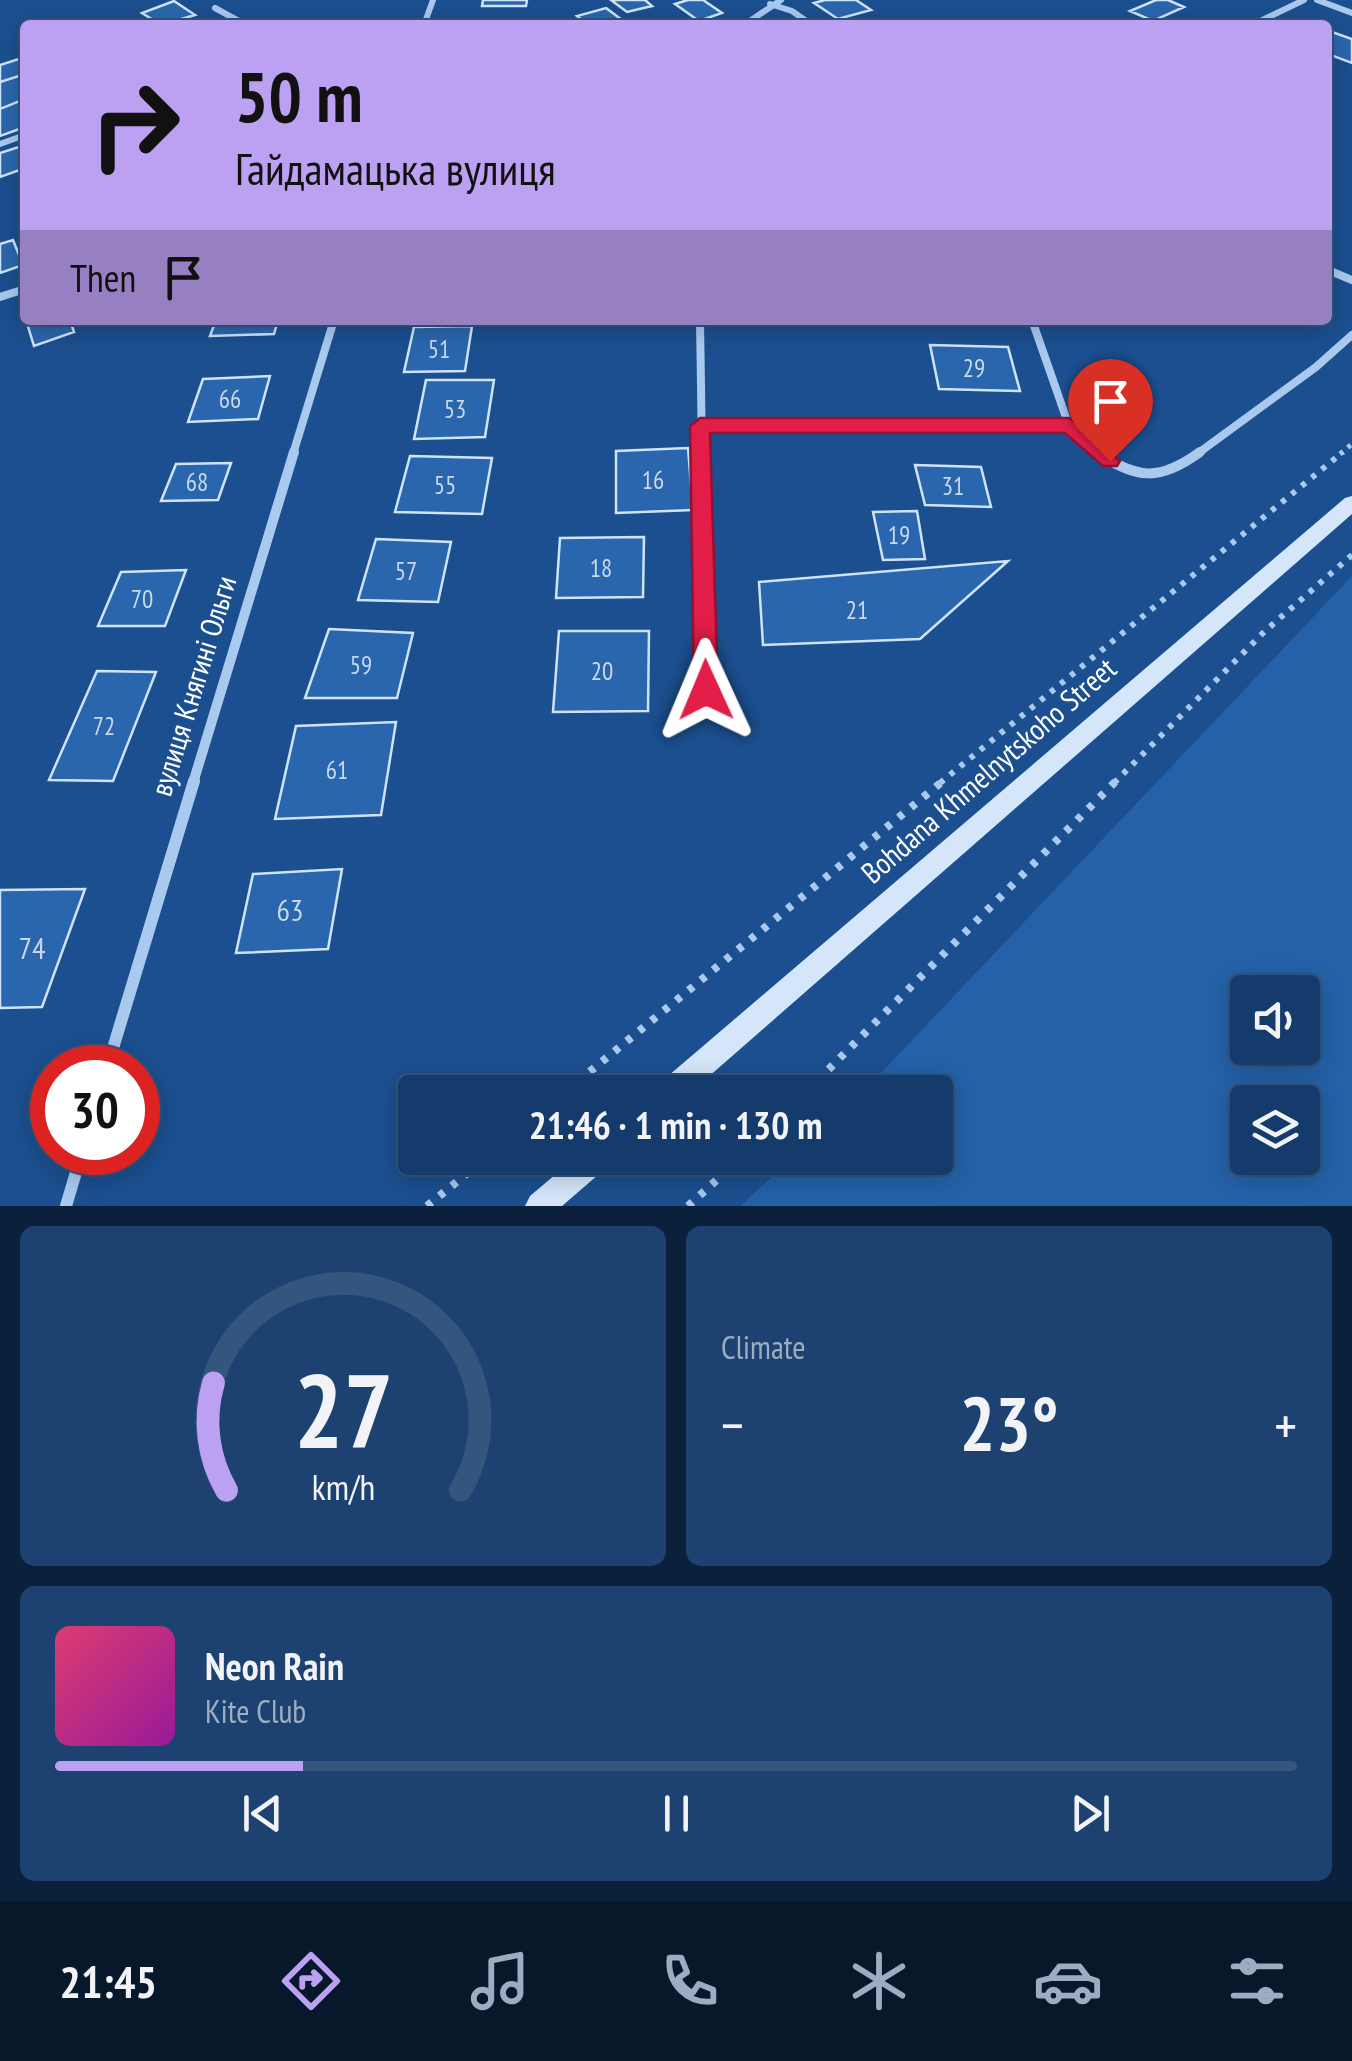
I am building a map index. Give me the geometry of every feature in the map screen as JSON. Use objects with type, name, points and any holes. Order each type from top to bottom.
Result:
[{"type":"main road","name":"Bohdana Khmelnytskoho Street","points":[[692,1075],[1352,504]]},
{"type":"main road","points":[[540,1206],[576,1175]]},
{"type":"street","points":[[750,20],[770,4],[782,0]]},
{"type":"street","points":[[1262,20],[1304,0]]},
{"type":"street","points":[[1317,0],[1352,13]]},
{"type":"street","points":[[770,4],[792,10],[805,20]]},
{"type":"street","points":[[214,8],[237,20]]},
{"type":"street","name":"вулиця Княгині Ольги","points":[[115,1045],[332,325]]},
{"type":"street","points":[[700,325],[706,690]]},
{"type":"street","points":[[1034,325],[1070,426],[1093,450],[1127,472],[1174,472],[1316,367],[1352,334]]},
{"type":"street","points":[[700,426],[1070,426]]},
{"type":"street","points":[[66,1206],[75,1175]]},
{"type":"path","points":[[586,1075],[1352,444]]},
{"type":"path","points":[[823,1075],[1264,632],[1352,555]]},
{"type":"path","points":[[427,1206],[465,1175]]},
{"type":"path","points":[[688,1206],[722,1175]]},
{"type":"shaded area","points":[[1352,576],[1352,1206],[740,1206],[774,1175],[953,1175],[953,1075],[879,1075]]},
{"type":"building","points":[[483,0],[527,0],[526,6],[482,6]]},
{"type":"building","points":[[611,0],[645,0],[652,6],[627,12]]},
{"type":"building","points":[[703,0],[722,13],[698,20],[675,4]]},
{"type":"building","points":[[856,0],[871,10],[838,19],[814,3]]},
{"type":"building","points":[[1156,0],[1184,7],[1155,20],[1130,11]]},
{"type":"building","points":[[174,1],[195,15],[153,20],[142,13]]},
{"type":"building","points":[[606,8],[622,20],[582,20],[577,16]]},
{"type":"building","points":[[1332,32],[1352,39],[1352,63],[1332,56]]},
{"type":"building","points":[[20,59],[20,129],[0,136],[0,65]]},
{"type":"building","points":[[20,76],[20,101],[0,109],[0,82]]},
{"type":"building","points":[[20,147],[20,170],[0,177],[0,153]]},
{"type":"building","points":[[13,240],[20,266],[0,273],[0,244]]},
{"type":"building","points":[[28,325],[72,325],[74,332],[34,346]]},
{"type":"building","points":[[214,325],[277,325],[274,334],[210,336]]},
{"type":"building","points":[[472,326],[465,371],[404,372],[414,327]]},
{"type":"building","points":[[930,345],[1008,347],[1020,391],[939,389]]},
{"type":"building","points":[[270,376],[258,419],[188,422],[203,379]]},
{"type":"building","points":[[426,380],[494,380],[485,437],[414,439]]},
{"type":"building","points":[[688,448],[693,510],[616,513],[616,451]]},
{"type":"building","points":[[410,456],[492,458],[482,514],[395,512]]},
{"type":"building","points":[[231,463],[218,500],[161,501],[176,464]]},
{"type":"building","points":[[915,465],[981,467],[991,507],[925,505]]},
{"type":"building","points":[[917,511],[925,559],[883,560],[873,512]]},
{"type":"building","points":[[644,537],[643,597],[556,598],[560,538]]},
{"type":"building","points":[[376,539],[451,542],[438,602],[358,600]]},
{"type":"building","points":[[1008,561],[920,639],[763,645],[759,582]]},
{"type":"building","points":[[186,570],[165,626],[98,626],[121,572]]},
{"type":"building","points":[[329,629],[413,633],[397,698],[305,698]]},
{"type":"building","points":[[559,631],[649,631],[648,711],[553,712]]},
{"type":"building","points":[[97,671],[156,672],[113,781],[49,780]]},
{"type":"building","points":[[396,722],[381,815],[275,819],[296,726]]},
{"type":"building","points":[[342,869],[328,949],[236,953],[253,874]]},
{"type":"building","points":[[85,889],[42,1007],[0,1008],[0,890]]},
{"type":"route","points":[[706,690],[700,426],[1070,426],[1110,461]]}]
